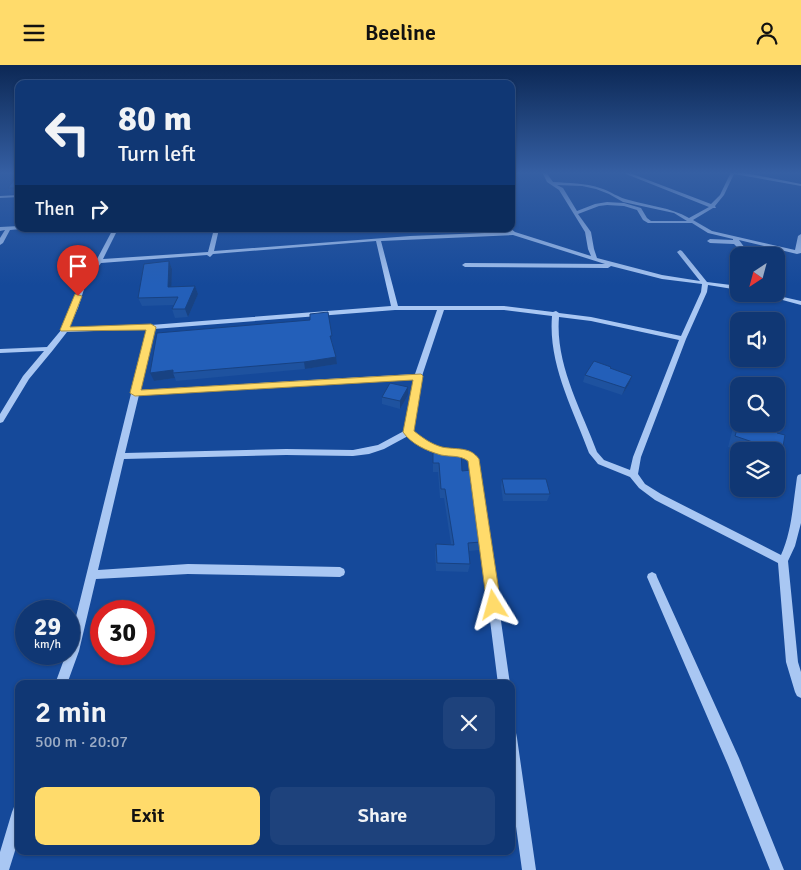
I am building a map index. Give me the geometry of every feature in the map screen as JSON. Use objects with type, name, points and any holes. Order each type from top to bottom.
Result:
[{"type":"street","points":[[573,210],[588,232],[590,249],[595,259]]},
{"type":"street","points":[[575,213],[582,213],[588,210]]},
{"type":"street","points":[[639,210],[650,222],[691,221],[710,210]]},
{"type":"street","points":[[665,210],[676,212],[710,232],[736,240],[799,252],[801,236]]},
{"type":"street","points":[[0,229],[15,228]]},
{"type":"street","points":[[0,243],[8,229]]},
{"type":"street","points":[[0,420],[26,378],[64,330],[75,308],[82,283],[99,261],[114,232]]},
{"type":"street","points":[[210,255],[215,232]]},
{"type":"street","points":[[99,261],[210,255],[496,232]]},
{"type":"street","points":[[514,232],[614,265],[662,277],[730,287]]},
{"type":"street","points":[[378,240],[395,308]]},
{"type":"street","points":[[710,241],[736,240]]},
{"type":"street","points":[[736,240],[741,247]]},
{"type":"street","points":[[633,475],[637,457],[683,339],[704,292],[705,283],[680,252]]},
{"type":"street","points":[[465,265],[595,267],[614,265]]},
{"type":"street","points":[[785,299],[801,303]]},
{"type":"street","points":[[64,330],[151,327],[395,308],[504,308],[556,313],[683,339]]},
{"type":"street","points":[[121,456],[165,457],[287,452],[343,455],[365,451],[399,439],[408,432],[418,376],[440,308]]},
{"type":"street","points":[[556,313],[553,327],[562,372],[593,453],[601,461],[633,475],[642,486],[658,497],[783,561]]},
{"type":"street","points":[[63,680],[73,651],[92,575],[151,327]]},
{"type":"street","points":[[0,351],[50,349]]},
{"type":"street","points":[[135,393],[418,376]]},
{"type":"street","points":[[408,432],[424,444],[442,451],[466,453],[474,459],[503,680]]},
{"type":"street","points":[[801,477],[798,525],[783,561],[792,663],[801,692]]},
{"type":"street","points":[[92,575],[188,569],[340,572]]},
{"type":"street","points":[[652,577],[734,763],[777,870]]},
{"type":"street","points":[[515,767],[529,870]]},
{"type":"street","points":[[2,870],[15,826]]},
{"type":"building","points":[[169,261],[168,287],[195,286],[185,309],[172,309],[178,297],[138,298],[144,264]]},
{"type":"building","points":[[328,312],[332,336],[330,336],[336,357],[304,362],[173,373],[173,370],[150,373],[157,333],[310,320],[310,314]]},
{"type":"building","points":[[594,361],[632,376],[625,388],[585,375]]},
{"type":"building","points":[[390,383],[408,387],[400,401],[382,397]]},
{"type":"building","points":[[736,432],[777,432],[785,435],[784,442],[753,442],[735,436]]},
{"type":"building","points":[[433,446],[461,449],[462,471],[471,470],[473,483],[471,483],[481,542],[468,543],[470,564],[437,563],[436,544],[454,545],[445,489],[441,489],[439,463],[433,463]]},
{"type":"building","points":[[502,479],[546,479],[550,494],[505,494]]},
{"type":"route","points":[[78,296],[75,308],[64,330],[151,327],[135,393],[418,376],[408,432],[424,444],[442,451],[466,453],[474,459],[494,605]]}]
